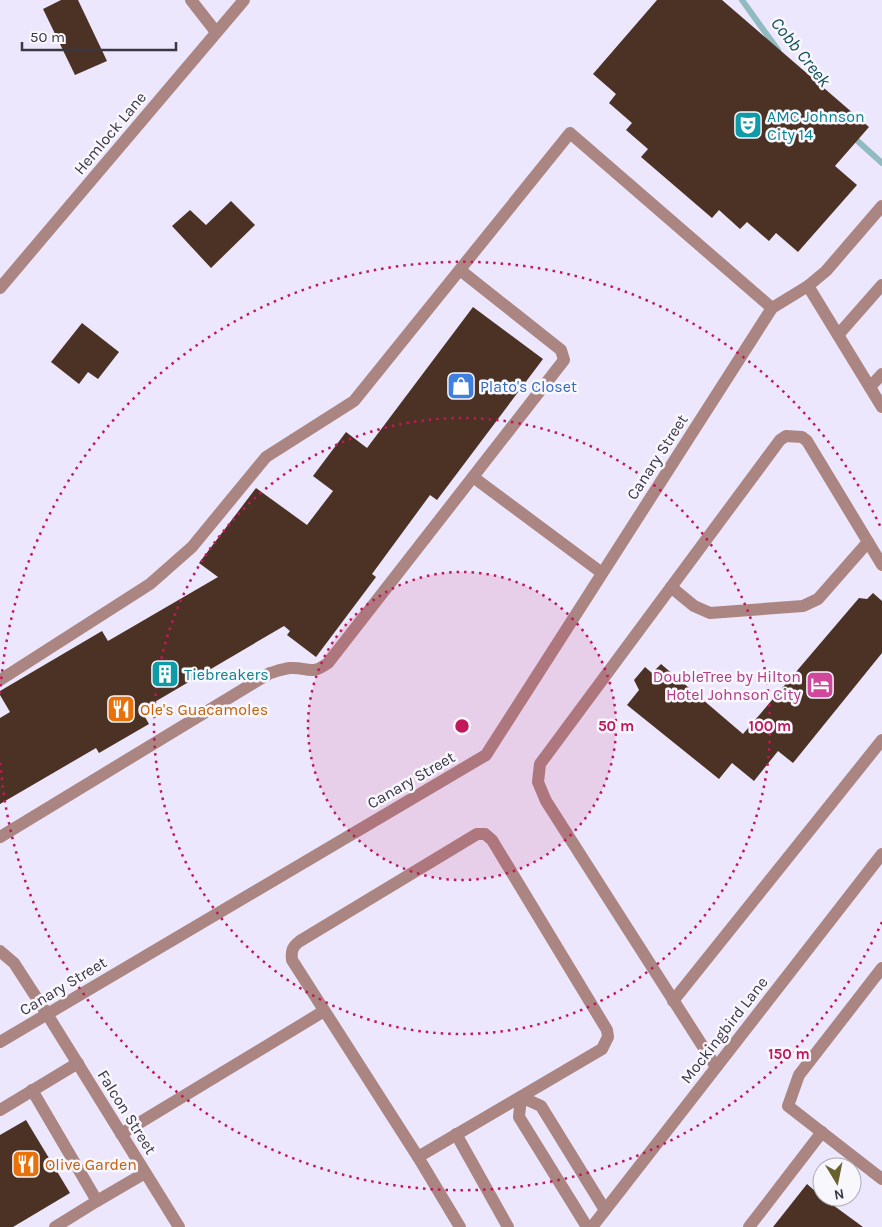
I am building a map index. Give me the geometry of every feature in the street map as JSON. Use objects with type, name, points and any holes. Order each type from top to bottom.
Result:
[{"type":"street","points":[[191,0],[216,32]]},
{"type":"street","name":"Hemlock Lane","points":[[0,288],[244,0]]},
{"type":"street","points":[[0,680],[150,584],[192,547],[266,457],[354,401],[570,133],[772,308],[808,286],[826,271],[882,206]]},
{"type":"street","points":[[0,837],[270,673],[291,668],[309,672],[318,670],[328,663],[561,364],[564,355],[557,347],[460,270]]},
{"type":"street","points":[[838,335],[882,285]]},
{"type":"street","points":[[808,286],[882,407]]},
{"type":"street","name":"Canary Street","points":[[0,1042],[486,755],[772,308]]},
{"type":"street","points":[[870,387],[882,374]]},
{"type":"street","points":[[716,1068],[546,801],[538,782],[540,764],[780,440],[786,436],[802,436],[807,441],[882,565]]},
{"type":"street","points":[[473,477],[602,573]]},
{"type":"street","points":[[671,587],[694,606],[710,613],[803,606],[818,599],[868,542]]},
{"type":"street","points":[[673,1001],[882,740]]},
{"type":"street","points":[[418,1157],[602,1049],[608,1037],[607,1030],[492,840],[484,834],[469,837],[293,946],[292,960],[418,1157],[460,1227]]},
{"type":"street","name":"Mockingbird Lane","points":[[592,1227],[882,854]]},
{"type":"street","name":"Falcon Street","points":[[0,952],[14,962],[48,1014],[145,1172],[174,1225]]},
{"type":"street","points":[[882,968],[799,1075],[788,1106],[882,1178]]},
{"type":"street","points":[[122,1134],[324,1011]]},
{"type":"street","points":[[0,1110],[78,1064]]},
{"type":"street","points":[[32,1090],[97,1202]]},
{"type":"street","points":[[521,1097],[541,1106],[606,1210]]},
{"type":"street","points":[[521,1097],[519,1117],[587,1227]]},
{"type":"street","points":[[748,1227],[822,1132]]},
{"type":"street","points":[[456,1134],[508,1227]]},
{"type":"street","points":[[55,1227],[145,1172]]},
{"type":"building","points":[[61,0],[78,0],[107,61],[75,75],[43,9]]},
{"type":"building","name":"AMC Johnson City 14","points":[[657,0],[722,0],[869,127],[835,166],[857,185],[798,252],[776,233],[769,241],[747,222],[740,229],[719,210],[712,218],[641,157],[648,149],[626,130],[632,123],[609,103],[616,94],[593,74]]},
{"type":"building","points":[[231,201],[255,225],[211,268],[172,226],[190,210],[206,225]]},
{"type":"building","points":[[473,307],[543,359],[437,500],[430,495],[372,574],[376,577],[316,657],[287,635],[290,631],[284,626],[141,710],[149,724],[99,753],[96,748],[0,804],[0,718],[10,712],[0,695],[0,691],[102,631],[108,641],[218,577],[199,563],[256,488],[307,525],[333,491],[313,476],[346,432],[367,448]]},
{"type":"building","points":[[82,323],[119,352],[98,379],[88,372],[79,384],[51,362]]},
{"type":"building","name":"DoubleTree by Hilton Hotel Johnson City","points":[[873,593],[882,601],[882,653],[793,763],[778,751],[754,781],[732,763],[719,779],[627,705],[639,690],[634,680],[645,667],[652,673],[661,664],[743,734],[859,598],[867,599]]},
{"type":"building","name":"Olive Garden","points":[[26,1120],[70,1193],[13,1227],[0,1227],[0,1135]]},
{"type":"building","points":[[807,1184],[812,1188],[812,1207],[836,1207],[863,1227],[773,1227]]},
{"type":"waterway","name":"Cobb Creek","points":[[742,0],[778,50]]},
{"type":"waterway","name":"Cobb Creek","points":[[851,135],[882,163]]},
{"type":"place","name":"AMC Johnson City 14","points":[[748,125]]},
{"type":"place","name":"Plato's Closet","points":[[461,386]]},
{"type":"place","name":"Tiebreakers","points":[[165,674]]},
{"type":"place","name":"DoubleTree by Hilton Hotel Johnson City","points":[[820,685]]},
{"type":"place","name":"Ole's Guacamoles","points":[[121,709]]},
{"type":"place","name":"Olive Garden","points":[[26,1164]]}]
